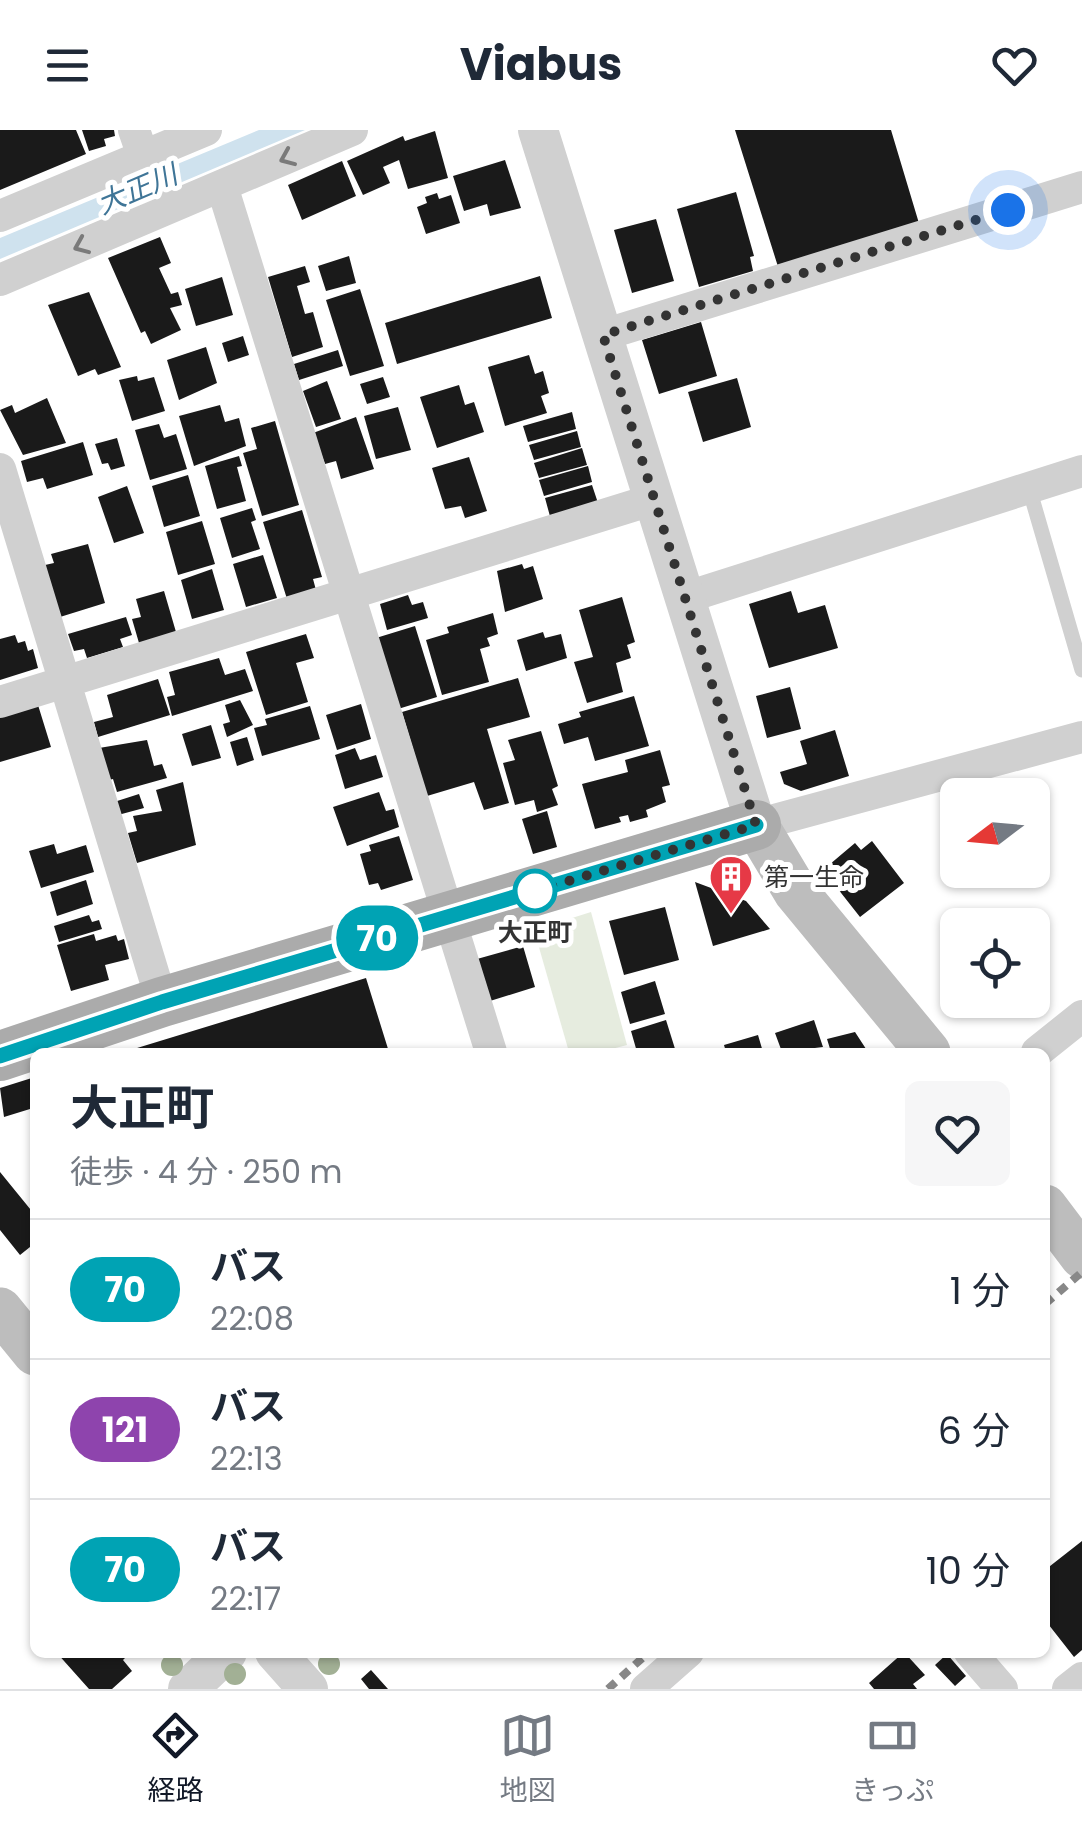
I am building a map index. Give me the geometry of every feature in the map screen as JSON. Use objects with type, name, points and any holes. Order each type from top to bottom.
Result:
[{"type":"main road","points":[[0,1056],[162,1002],[756,825],[796,892],[925,1048]]},
{"type":"main road","points":[[1050,1213],[1082,1256]]},
{"type":"main road","points":[[0,1310],[30,1347]]},
{"type":"street","points":[[0,216],[138,144],[206,130]]},
{"type":"street","points":[[0,280],[352,130]]},
{"type":"street","points":[[538,130],[756,825],[1082,737]]},
{"type":"street","points":[[138,144],[162,212]]},
{"type":"street","points":[[222,186],[490,1048]]},
{"type":"street","points":[[603,335],[1082,187]]},
{"type":"street","points":[[0,469],[162,1002]]},
{"type":"street","points":[[687,596],[1082,471]]},
{"type":"street","points":[[0,702],[655,499]]},
{"type":"street","points":[[1042,1048],[1082,1016]]},
{"type":"street","points":[[188,1689],[222,1658]]},
{"type":"street","points":[[280,1658],[308,1689]]},
{"type":"street","points":[[646,1689],[681,1658]]},
{"type":"street","points":[[975,1658],[1002,1689]]},
{"type":"street","points":[[1068,1689],[1082,1678]]},
{"type":"lane","points":[[1029,488],[1082,670]]},
{"type":"shaded area","points":[[591,912],[627,1045],[568,1048],[534,930]]},
{"type":"water","name":"大正川","points":[[259,130],[305,130],[0,259],[0,238]]},
{"type":"building","points":[[0,130],[76,130],[86,154],[0,190]]},
{"type":"building","points":[[82,130],[114,130],[115,136],[104,139],[106,146],[89,151]]},
{"type":"building","points":[[735,130],[891,130],[921,230],[780,273]]},
{"type":"building","points":[[435,131],[448,178],[408,189],[399,160],[383,167],[390,183],[363,195],[347,161],[403,136],[405,141]]},
{"type":"building","points":[[505,160],[521,208],[490,216],[487,204],[464,211],[453,176]]},
{"type":"building","points":[[342,161],[356,196],[302,220],[288,185]]},
{"type":"building","points":[[736,192],[754,256],[750,257],[753,271],[699,287],[677,209]]},
{"type":"building","points":[[437,193],[439,199],[451,195],[460,223],[426,234],[417,207],[427,203],[425,197]]},
{"type":"building","points":[[656,219],[674,281],[632,293],[614,230]]},
{"type":"building","points":[[160,237],[171,263],[159,268],[171,294],[178,292],[182,305],[170,308],[181,330],[151,344],[145,331],[141,333],[108,258]]},
{"type":"building","points":[[349,256],[356,283],[326,291],[318,266]]},
{"type":"building","points":[[305,266],[310,282],[297,286],[305,314],[313,312],[323,347],[292,357],[268,277]]},
{"type":"building","points":[[540,276],[552,318],[397,364],[385,323]]},
{"type":"building","points":[[222,277],[233,315],[196,326],[185,289]]},
{"type":"building","points":[[360,289],[384,366],[350,376],[326,300]]},
{"type":"building","points":[[89,292],[121,367],[98,375],[95,369],[78,376],[48,305]]},
{"type":"building","points":[[701,322],[717,376],[659,394],[642,340]]},
{"type":"building","points":[[243,336],[249,355],[228,362],[222,343]]},
{"type":"building","points":[[206,347],[217,383],[179,400],[167,360]]},
{"type":"building","points":[[338,350],[343,366],[299,380],[294,364]]},
{"type":"building","points":[[529,355],[535,374],[543,371],[549,393],[541,396],[547,413],[505,426],[488,367]]},
{"type":"building","points":[[137,376],[138,381],[154,377],[165,411],[132,421],[119,380]]},
{"type":"building","points":[[383,377],[390,397],[367,404],[360,384]]},
{"type":"building","points":[[737,378],[751,427],[703,442],[688,392]]},
{"type":"building","points":[[327,381],[341,419],[316,427],[303,391]]},
{"type":"building","points":[[459,385],[465,405],[474,402],[484,432],[437,448],[420,397]]},
{"type":"building","points":[[47,398],[66,443],[23,455],[0,410],[12,405],[15,413]]},
{"type":"building","points":[[220,405],[225,422],[239,418],[246,446],[194,466],[179,416]]},
{"type":"building","points":[[398,407],[411,450],[376,459],[364,416]]},
{"type":"building","points":[[572,412],[576,429],[528,442],[523,426]]},
{"type":"building","points":[[356,417],[374,469],[341,479],[336,461],[325,464],[313,433]]},
{"type":"building","points":[[275,421],[299,505],[262,516],[243,453],[257,449],[251,428]]},
{"type":"building","points":[[159,424],[164,438],[176,434],[187,469],[150,480],[135,430]]},
{"type":"building","points":[[577,431],[581,447],[534,460],[529,445]]},
{"type":"building","points":[[117,438],[125,466],[111,470],[108,463],[102,464],[95,444]]},
{"type":"building","points":[[83,442],[93,475],[47,489],[43,478],[27,482],[21,461]]},
{"type":"building","points":[[582,448],[587,465],[539,478],[534,463]]},
{"type":"building","points":[[239,456],[242,466],[237,467],[246,501],[217,509],[205,466]]},
{"type":"building","points":[[469,457],[487,511],[465,518],[461,506],[445,509],[432,468]]},
{"type":"building","points":[[588,466],[592,482],[544,496],[539,480]]},
{"type":"building","points":[[188,475],[200,516],[164,527],[152,486]]},
{"type":"building","points":[[592,485],[599,506],[551,520],[545,498]]},
{"type":"building","points":[[127,486],[144,533],[114,543],[98,497]]},
{"type":"building","points":[[252,508],[256,520],[251,522],[260,549],[232,558],[220,518]]},
{"type":"building","points":[[302,510],[322,577],[313,579],[316,590],[287,599],[263,522]]},
{"type":"building","points":[[202,521],[215,564],[178,575],[166,532]]},
{"type":"building","points":[[88,544],[105,603],[60,617],[45,565],[54,563],[51,554]]},
{"type":"building","points":[[263,555],[277,598],[246,607],[233,564]]},
{"type":"building","points":[[522,564],[524,569],[533,566],[543,599],[505,612],[497,571]]},
{"type":"building","points":[[212,569],[224,610],[192,619],[181,580]]},
{"type":"building","points":[[164,591],[176,632],[139,643],[132,619],[141,617],[136,599]]},
{"type":"building","points":[[791,591],[798,613],[825,605],[838,648],[769,668],[749,604]]},
{"type":"building","points":[[408,595],[412,605],[423,602],[428,618],[387,630],[380,604]]},
{"type":"building","points":[[622,597],[635,642],[627,645],[631,658],[616,663],[623,692],[587,703],[574,662],[593,657],[579,610]]},
{"type":"building","points":[[493,613],[498,634],[487,638],[490,646],[480,649],[489,682],[442,695],[426,640],[449,633],[447,627]]},
{"type":"building","points":[[126,617],[132,635],[120,639],[123,647],[87,658],[84,649],[74,651],[68,634]]},
{"type":"building","points":[[415,626],[437,697],[398,709],[376,638]]},
{"type":"building","points":[[543,632],[545,638],[561,634],[567,658],[526,671],[517,640]]},
{"type":"building","points":[[306,634],[314,658],[296,663],[308,702],[266,715],[246,652]]},
{"type":"building","points":[[15,635],[18,643],[25,641],[28,651],[33,649],[38,668],[0,680],[0,639]]},
{"type":"building","points":[[219,658],[225,675],[245,669],[253,691],[172,716],[167,697],[175,695],[169,672]]},
{"type":"building","points":[[518,678],[530,717],[487,729],[509,803],[484,810],[474,782],[427,796],[402,712]]},
{"type":"building","points":[[158,679],[170,715],[98,737],[94,722],[113,717],[107,695]]},
{"type":"building","points":[[790,687],[801,729],[767,738],[756,696]]},
{"type":"building","points":[[634,696],[649,746],[595,761],[588,737],[564,744],[558,724],[581,717],[579,712]]},
{"type":"building","points":[[240,700],[253,725],[227,737],[223,724],[230,722],[225,705]]},
{"type":"building","points":[[361,704],[371,739],[337,750],[326,715]]},
{"type":"building","points":[[38,705],[51,747],[0,762],[0,715]]},
{"type":"building","points":[[310,706],[320,739],[262,756],[254,728],[267,725],[265,719]]},
{"type":"building","points":[[211,725],[221,758],[192,766],[182,734]]},
{"type":"building","points":[[835,730],[849,776],[801,791],[784,784],[780,772],[807,764],[800,741]]},
{"type":"building","points":[[541,731],[558,786],[552,789],[558,805],[537,812],[534,800],[515,805],[503,763],[515,760],[508,740]]},
{"type":"building","points":[[247,737],[254,760],[237,766],[230,742]]},
{"type":"building","points":[[147,740],[154,766],[162,764],[167,778],[117,792],[99,748]]},
{"type":"building","points":[[355,748],[360,760],[376,755],[383,777],[345,789],[335,755]]},
{"type":"building","points":[[660,750],[670,785],[662,787],[666,802],[646,810],[648,817],[630,822],[628,815],[619,817],[621,822],[595,829],[582,784],[628,772],[625,760]]},
{"type":"building","points":[[183,782],[196,845],[137,863],[128,833],[137,831],[133,816],[162,811],[156,790]]},
{"type":"building","points":[[379,792],[386,811],[394,809],[399,827],[347,846],[333,807]]},
{"type":"building","points":[[139,794],[144,808],[118,815],[114,802]]},
{"type":"building","points":[[547,811],[557,847],[533,854],[522,819]]},
{"type":"building","points":[[399,836],[413,880],[381,890],[378,883],[369,885],[360,854],[371,851],[369,845]]},
{"type":"building","points":[[872,841],[904,883],[860,917],[823,870],[855,843],[861,850]]},
{"type":"building","points":[[54,844],[57,854],[86,845],[94,872],[41,888],[29,851]]},
{"type":"building","points":[[86,880],[93,904],[57,916],[50,892]]},
{"type":"building","name":"第一生命","points":[[695,882],[746,901],[770,929],[713,946]]},
{"type":"building","points":[[665,907],[679,960],[624,975],[609,921]]},
{"type":"building","points":[[89,915],[92,922],[99,920],[102,929],[59,942],[54,926]]},
{"type":"building","points":[[94,934],[96,941],[116,935],[118,941],[124,939],[129,959],[105,965],[109,980],[71,991],[57,945]]},
{"type":"building","points":[[523,946],[535,987],[490,1001],[477,959]]},
{"type":"building","points":[[366,978],[388,1048],[137,1048]]},
{"type":"building","points":[[655,981],[665,1014],[630,1024],[621,992]]},
{"type":"building","points":[[666,1020],[675,1048],[636,1048],[631,1031]]},
{"type":"building","points":[[814,1020],[823,1047],[781,1048],[775,1033]]},
{"type":"building","points":[[855,1032],[865,1048],[830,1048],[827,1039]]},
{"type":"building","points":[[758,1035],[762,1048],[725,1048],[724,1045]]},
{"type":"building","points":[[30,1079],[30,1109],[4,1117],[0,1088]]},
{"type":"building","points":[[0,1172],[30,1209],[30,1247],[20,1255],[0,1230]]},
{"type":"building","points":[[1082,1541],[1082,1650],[1074,1657],[1050,1626],[1050,1566]]},
{"type":"building","points":[[61,1658],[125,1658],[132,1671],[112,1689],[89,1689]]},
{"type":"building","points":[[897,1658],[909,1658],[925,1675],[913,1684],[917,1689],[874,1689],[869,1683]]},
{"type":"building","points":[[943,1658],[950,1658],[966,1676],[955,1686],[935,1665]]},
{"type":"building","points":[[371,1670],[388,1689],[369,1689],[361,1679]]},
{"type":"railway","points":[[1050,1300],[1082,1272]]},
{"type":"railway","points":[[608,1689],[642,1658]]},
{"type":"bus line","name":"70","points":[[0,1056],[162,1002],[756,825]]},
{"type":"place","name":"大正町","points":[[535,891]]},
{"type":"place","name":"第一生命","points":[[731,915]]},
{"type":"route","points":[[535,891],[756,825],[603,335],[1008,210]]}]
